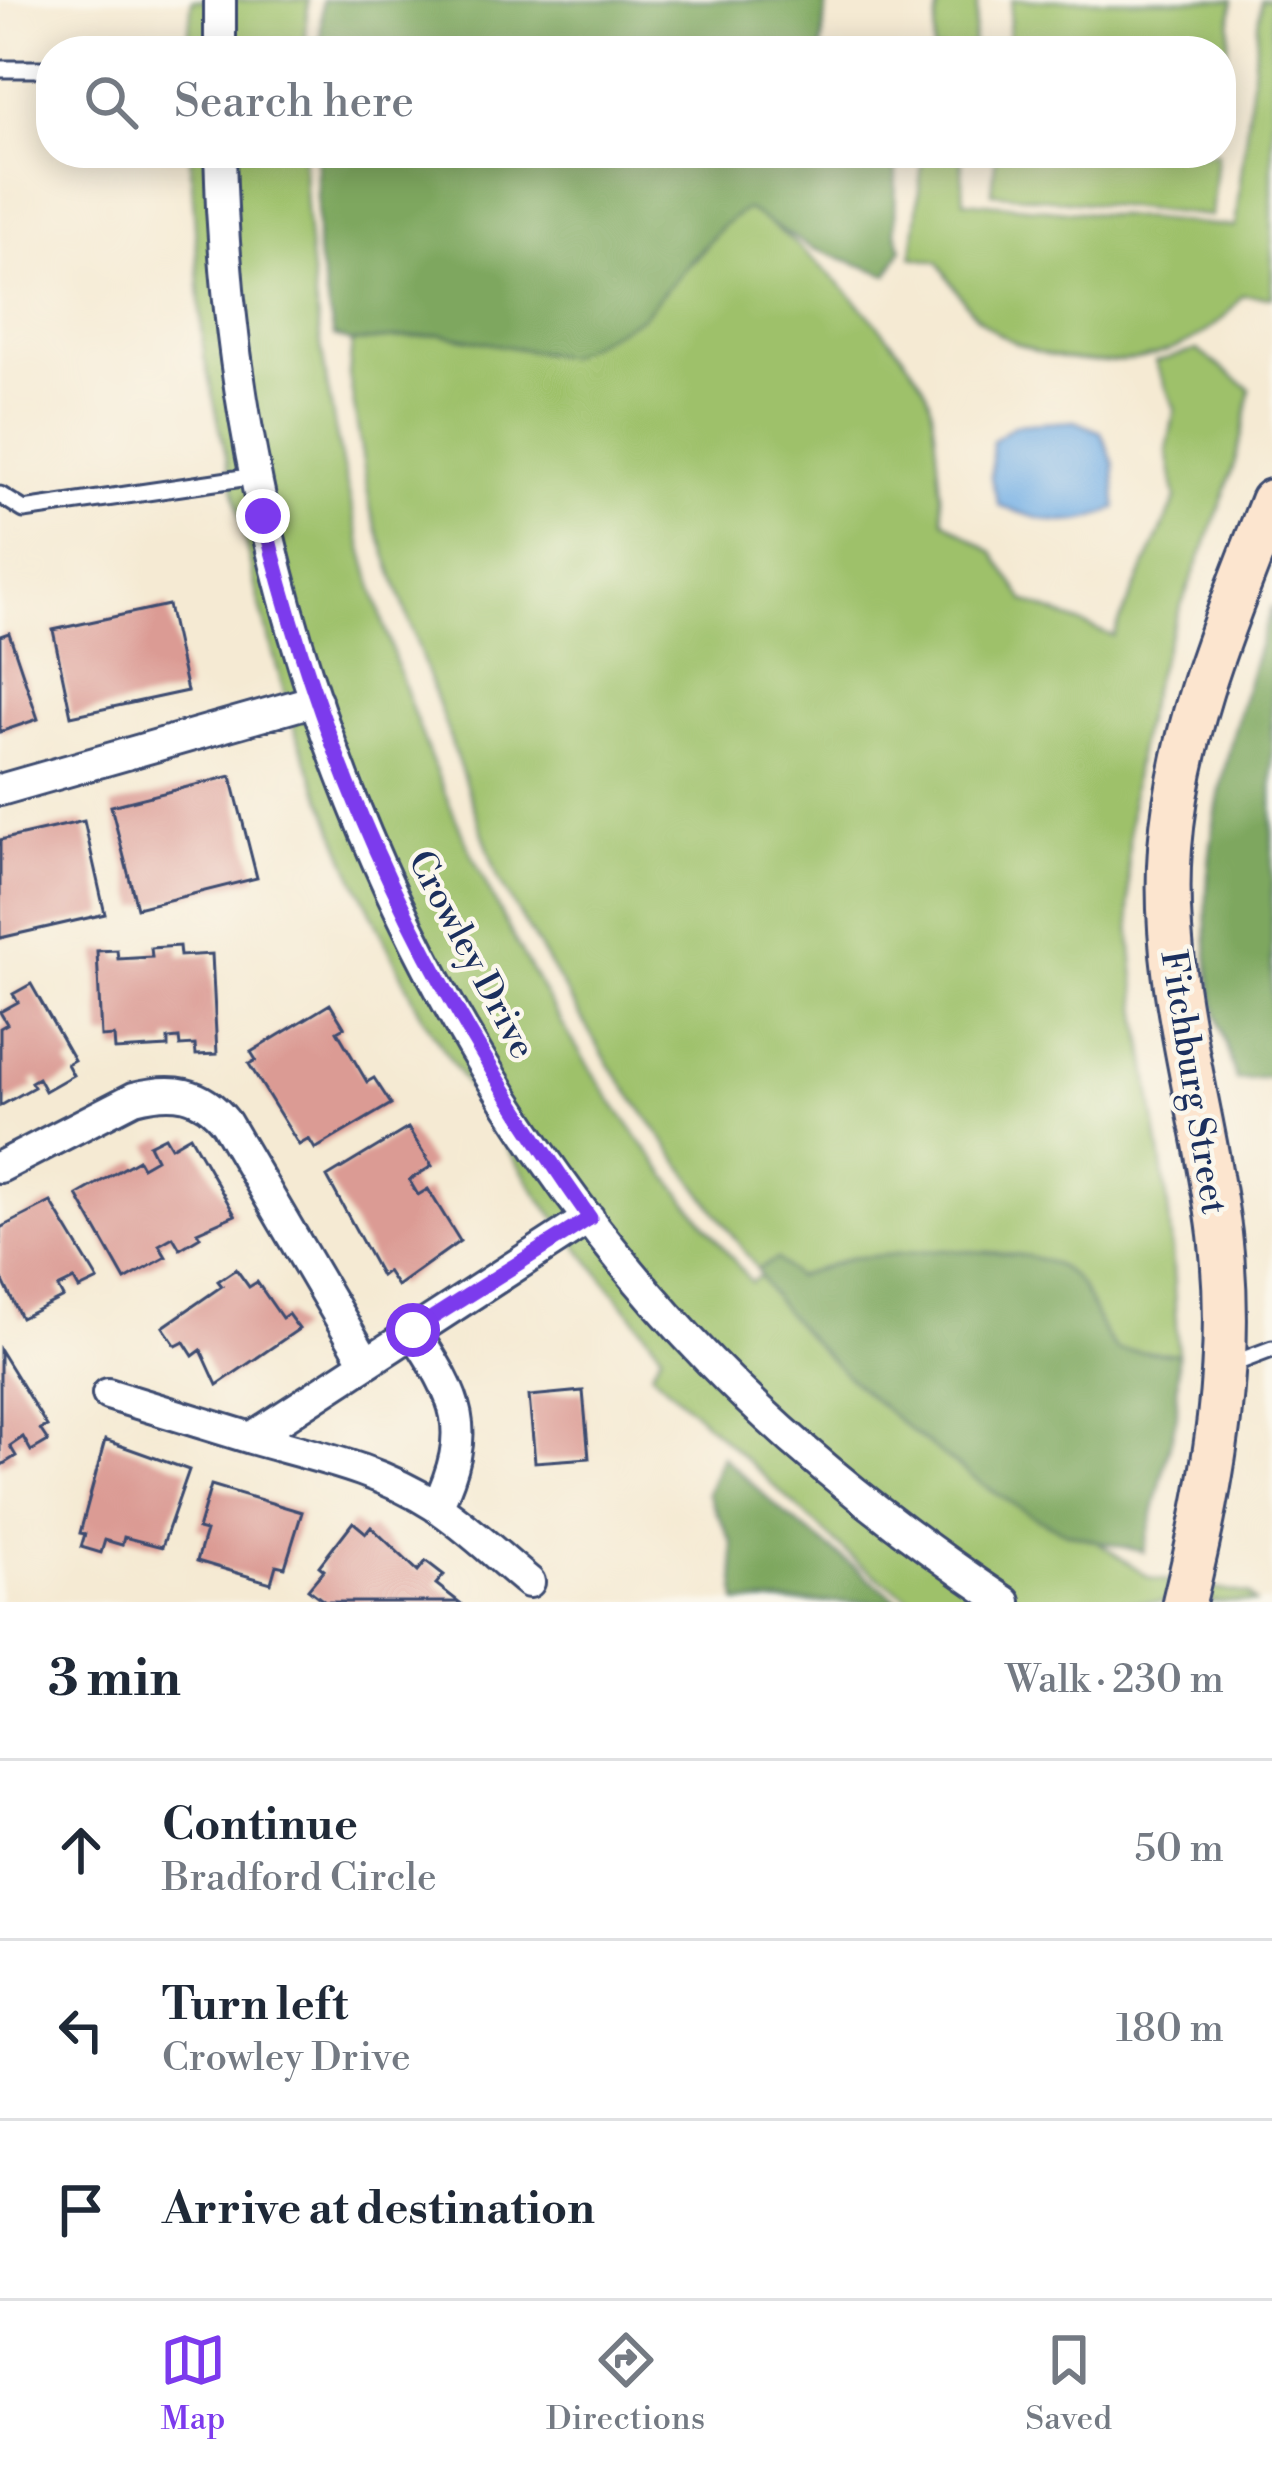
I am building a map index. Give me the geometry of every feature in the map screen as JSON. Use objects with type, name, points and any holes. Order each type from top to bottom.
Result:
[{"type":"street","points":[[220,0],[220,36]]},
{"type":"street","name":"Crowley Drive","points":[[221,168],[233,345],[256,476],[316,700],[370,842],[438,985],[518,1118],[669,1316],[760,1408],[1004,1602]]},
{"type":"street","name":"Fitchburg Street","points":[[1184,1602],[1207,1508],[1225,1368],[1222,1252],[1182,1043],[1171,942],[1170,848],[1193,718],[1272,501]]},
{"type":"street","points":[[0,790],[316,700]]},
{"type":"street","points":[[0,1167],[134,1098],[156,1092],[198,1097],[226,1123],[366,1362]]},
{"type":"street","points":[[251,1438],[590,1218]]},
{"type":"street","points":[[413,1330],[451,1394],[458,1426],[459,1458],[437,1507]]},
{"type":"street","points":[[108,1394],[367,1471],[437,1507],[529,1582]]},
{"type":"lane","points":[[0,69],[36,69]]},
{"type":"lane","points":[[0,495],[24,510],[256,476]]},
{"type":"lane","points":[[1225,1368],[1272,1349]]},
{"type":"green space","points":[[192,0],[308,0],[306,36],[188,36]]},
{"type":"green space","points":[[322,0],[827,0],[823,36],[321,36]]},
{"type":"green space","points":[[939,0],[978,0],[974,36],[935,36]]},
{"type":"green space","points":[[1012,0],[1233,0],[1229,36],[1008,36]]},
{"type":"green space","points":[[1261,0],[1272,0],[1272,297],[1242,295],[1219,322],[1158,354],[1087,362],[1019,345],[990,328],[968,306],[938,262],[912,257],[921,168],[962,168],[964,201],[1235,227]]},
{"type":"green space","points":[[191,168],[304,168],[312,274],[329,393],[353,511],[385,627],[424,741],[471,852],[525,960],[587,1064],[751,1282],[768,1270],[917,1417],[1150,1578],[1249,1595],[1255,1602],[915,1602],[858,1563],[651,1372],[662,1353],[541,1200],[422,1016],[350,869],[295,731],[258,599],[204,356]]},
{"type":"green space","points":[[317,168],[896,168],[895,230],[902,249],[888,275],[811,248],[746,209],[722,226],[642,317],[565,357],[440,334],[352,342],[334,336],[317,252]]},
{"type":"green space","points":[[994,168],[1216,168],[1211,216],[992,193]]},
{"type":"green space","points":[[746,209],[818,264],[872,318],[914,371],[930,402],[944,520],[993,553],[1025,601],[1113,636],[1176,499],[1167,451],[1175,409],[1155,362],[1197,350],[1250,389],[1233,469],[1149,701],[1129,827],[1132,950],[1169,1218],[1178,1354],[1117,1350],[1099,1332],[1090,1310],[850,1258],[796,1277],[777,1260],[757,1269],[608,1063],[499,880],[371,511],[349,375],[352,342],[440,334],[565,357],[695,260],[722,226]]},
{"type":"green space","points":[[1272,605],[1272,1077],[1236,1080],[1212,991],[1207,892],[1219,795]]},
{"type":"green space","points":[[944,1250],[1045,1261],[1080,1285],[1117,1350],[1178,1354],[1177,1415],[1144,1552],[1063,1531],[1029,1514],[941,1454],[808,1337],[757,1269],[777,1259],[796,1277],[850,1258]]},
{"type":"green space","points":[[722,1456],[784,1513],[900,1602],[737,1602],[732,1543],[707,1493]]},
{"type":"water","points":[[1075,421],[1101,432],[1114,464],[1116,508],[1086,520],[1058,522],[999,505],[991,478],[993,441],[1015,425]]},
{"type":"building","points":[[168,605],[187,691],[71,716],[53,630]]},
{"type":"building","points":[[9,633],[38,719],[0,732],[0,636]]},
{"type":"building","points":[[231,776],[257,878],[137,908],[111,806]]},
{"type":"building","points":[[84,821],[105,914],[0,938],[0,840]]},
{"type":"building","points":[[179,946],[180,956],[212,954],[217,1054],[196,1055],[195,1045],[180,1046],[179,1038],[168,1039],[168,1047],[115,1050],[114,1036],[101,1037],[97,951],[117,950],[118,959],[152,957],[151,948]]},
{"type":"building","points":[[31,984],[74,1060],[67,1064],[73,1075],[45,1091],[38,1078],[31,1082],[34,1087],[0,1106],[0,1028],[7,1024],[0,1012],[18,1002],[13,994]]},
{"type":"building","points":[[330,1004],[344,1027],[337,1031],[367,1082],[374,1078],[391,1104],[315,1149],[309,1139],[299,1145],[249,1064],[256,1060],[251,1052]]},
{"type":"building","points":[[408,1128],[432,1166],[409,1180],[418,1195],[428,1189],[460,1241],[397,1286],[387,1271],[381,1276],[327,1177]]},
{"type":"building","points":[[190,1136],[235,1215],[197,1232],[200,1237],[180,1249],[173,1237],[159,1245],[166,1257],[125,1280],[77,1195],[138,1160],[142,1167],[156,1159],[149,1145],[165,1137],[171,1147]]},
{"type":"building","points":[[51,1202],[98,1280],[79,1289],[74,1280],[58,1288],[63,1297],[21,1318],[0,1275],[0,1228]]},
{"type":"building","points":[[236,1269],[249,1287],[257,1282],[282,1318],[288,1314],[299,1329],[217,1385],[201,1350],[193,1356],[184,1342],[176,1346],[163,1327],[222,1286],[218,1281]]},
{"type":"building","points":[[0,1350],[47,1426],[40,1429],[48,1441],[31,1451],[23,1437],[10,1446],[16,1456],[0,1466]]},
{"type":"building","points":[[583,1391],[589,1458],[535,1462],[529,1396]]},
{"type":"building","points":[[105,1440],[189,1470],[162,1547],[124,1537],[122,1545],[105,1540],[101,1553],[81,1547],[85,1534],[80,1533]]},
{"type":"building","points":[[211,1485],[302,1512],[285,1567],[276,1565],[271,1583],[197,1561],[206,1531],[198,1529]]},
{"type":"building","points":[[353,1522],[366,1533],[371,1527],[418,1571],[426,1561],[444,1575],[436,1584],[459,1602],[325,1602],[308,1589],[324,1570],[319,1566]]},
{"type":"route","points":[[263,516],[316,700],[392,890],[465,1031],[518,1118],[590,1218],[413,1330]]}]
